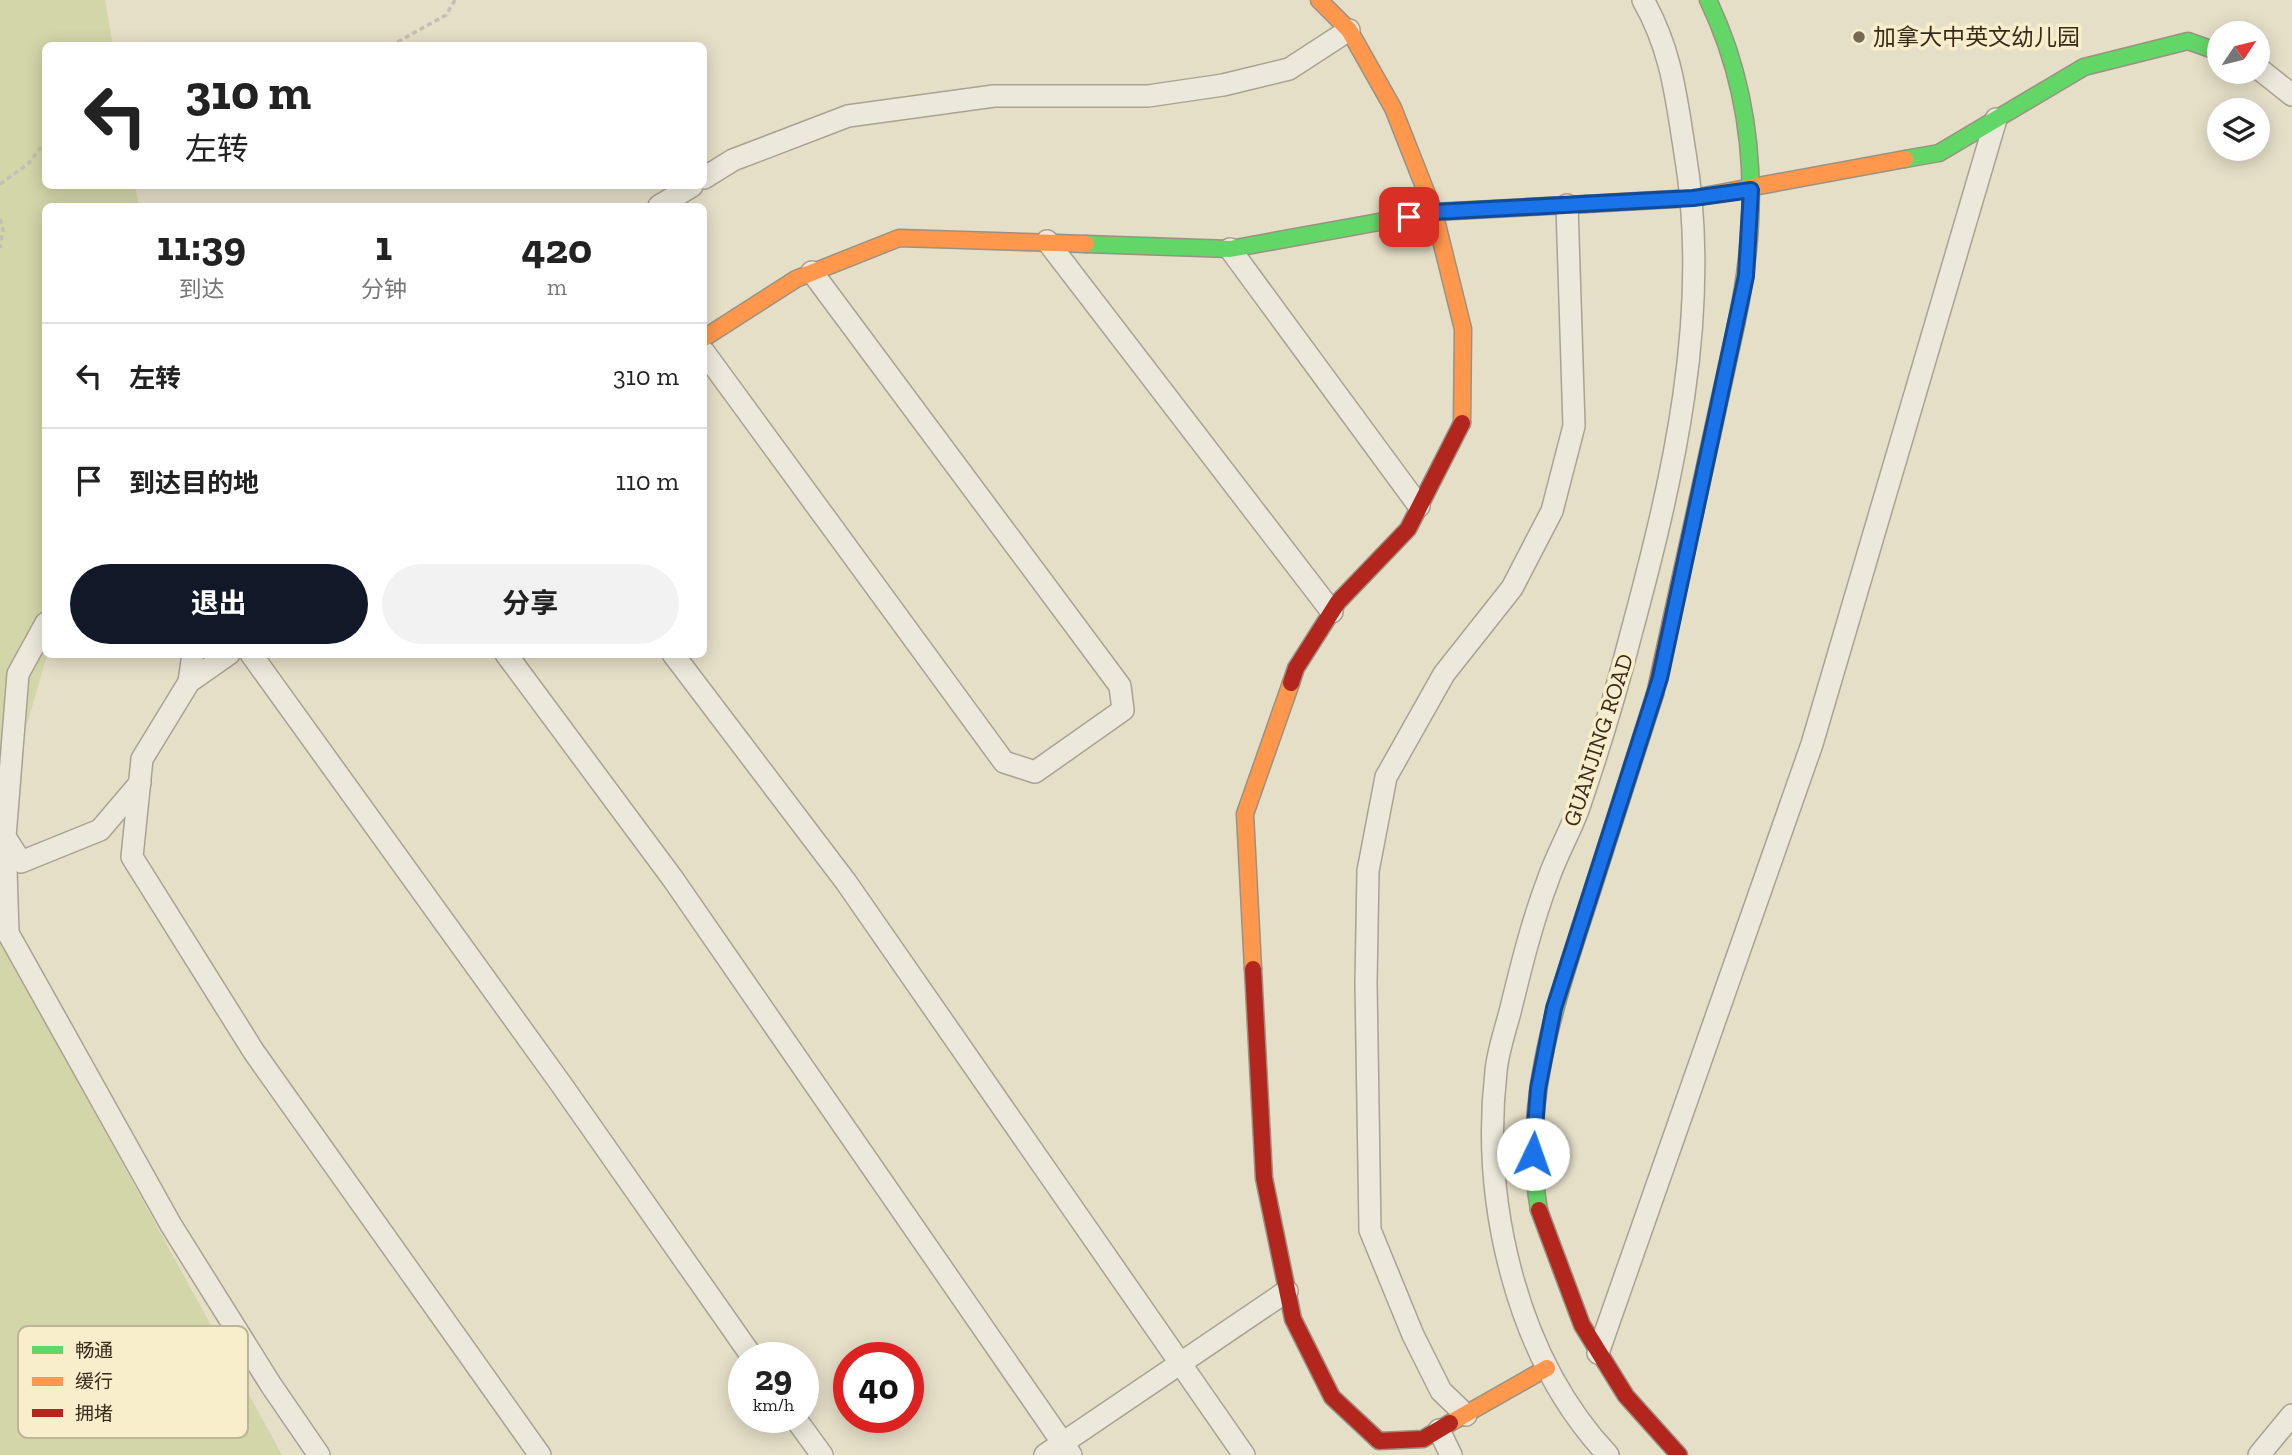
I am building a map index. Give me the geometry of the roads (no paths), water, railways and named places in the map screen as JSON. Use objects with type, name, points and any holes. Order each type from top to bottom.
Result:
[{"type":"street","points":[[1319,0],[1349,30],[1393,108],[1434,212],[1463,329],[1462,424],[1408,529],[1332,612],[1296,668],[1245,814],[1264,1178],[1293,1320],[1332,1397],[1379,1441],[1423,1438],[1547,1368]]},
{"type":"street","name":"GUANJING ROAD","points":[[1608,1455],[1572,1409],[1547,1368],[1521,1312],[1507,1257],[1499,1208],[1493,1122],[1496,1068],[1527,943],[1548,879],[1577,812],[1631,635],[1668,474],[1689,364],[1693,300],[1693,198],[1668,53],[1643,0]]},
{"type":"street","name":"GUANJING ROAD","points":[[1679,1455],[1626,1396],[1582,1325],[1540,1214],[1533,1175],[1538,1089],[1554,1008],[1660,678],[1746,276],[1751,190],[1749,143],[1737,70],[1726,35],[1708,0]]},
{"type":"street","points":[[707,176],[733,160],[848,116],[994,96],[1148,96],[1223,85],[1289,69],[1349,30]]},
{"type":"street","points":[[707,336],[796,279],[899,238],[1230,249],[1434,212],[1693,198],[1751,190],[1939,153],[2084,67],[2188,41],[2207,48]]},
{"type":"street","points":[[2270,78],[2292,95]]},
{"type":"street","points":[[1598,1353],[1812,744],[1996,119]]},
{"type":"street","points":[[664,203],[687,189]]},
{"type":"street","points":[[1466,1415],[1441,1391],[1413,1335],[1370,1230],[1366,1061],[1368,871],[1386,777],[1444,674],[1512,589],[1552,511],[1574,426],[1567,205]]},
{"type":"street","points":[[1047,241],[1332,612]]},
{"type":"street","points":[[1230,249],[1419,506]]},
{"type":"street","points":[[707,356],[1004,762],[1035,772],[1123,710],[1120,686],[813,272]]},
{"type":"street","points":[[42,631],[19,674],[5,837],[8,933],[171,1225],[234,1326]]},
{"type":"street","points":[[192,658],[189,681],[142,759],[132,857],[254,1052],[540,1455]]},
{"type":"street","points":[[189,681],[223,658]]},
{"type":"street","points":[[254,658],[561,1084],[742,1342]]},
{"type":"street","points":[[509,658],[673,879],[1059,1451],[1178,1364],[1287,1292]]},
{"type":"street","points":[[676,658],[846,882],[1178,1364],[1244,1455]]},
{"type":"street","points":[[5,837],[22,862],[100,830],[140,783]]},
{"type":"street","points":[[248,1348],[319,1455]]},
{"type":"street","points":[[2259,1455],[2292,1415]]},
{"type":"street","points":[[1439,1430],[1451,1455]]},
{"type":"street","points":[[806,1433],[821,1455]]},
{"type":"place","name":"加拿大中英文幼儿园","points":[[1859,37]]}]
